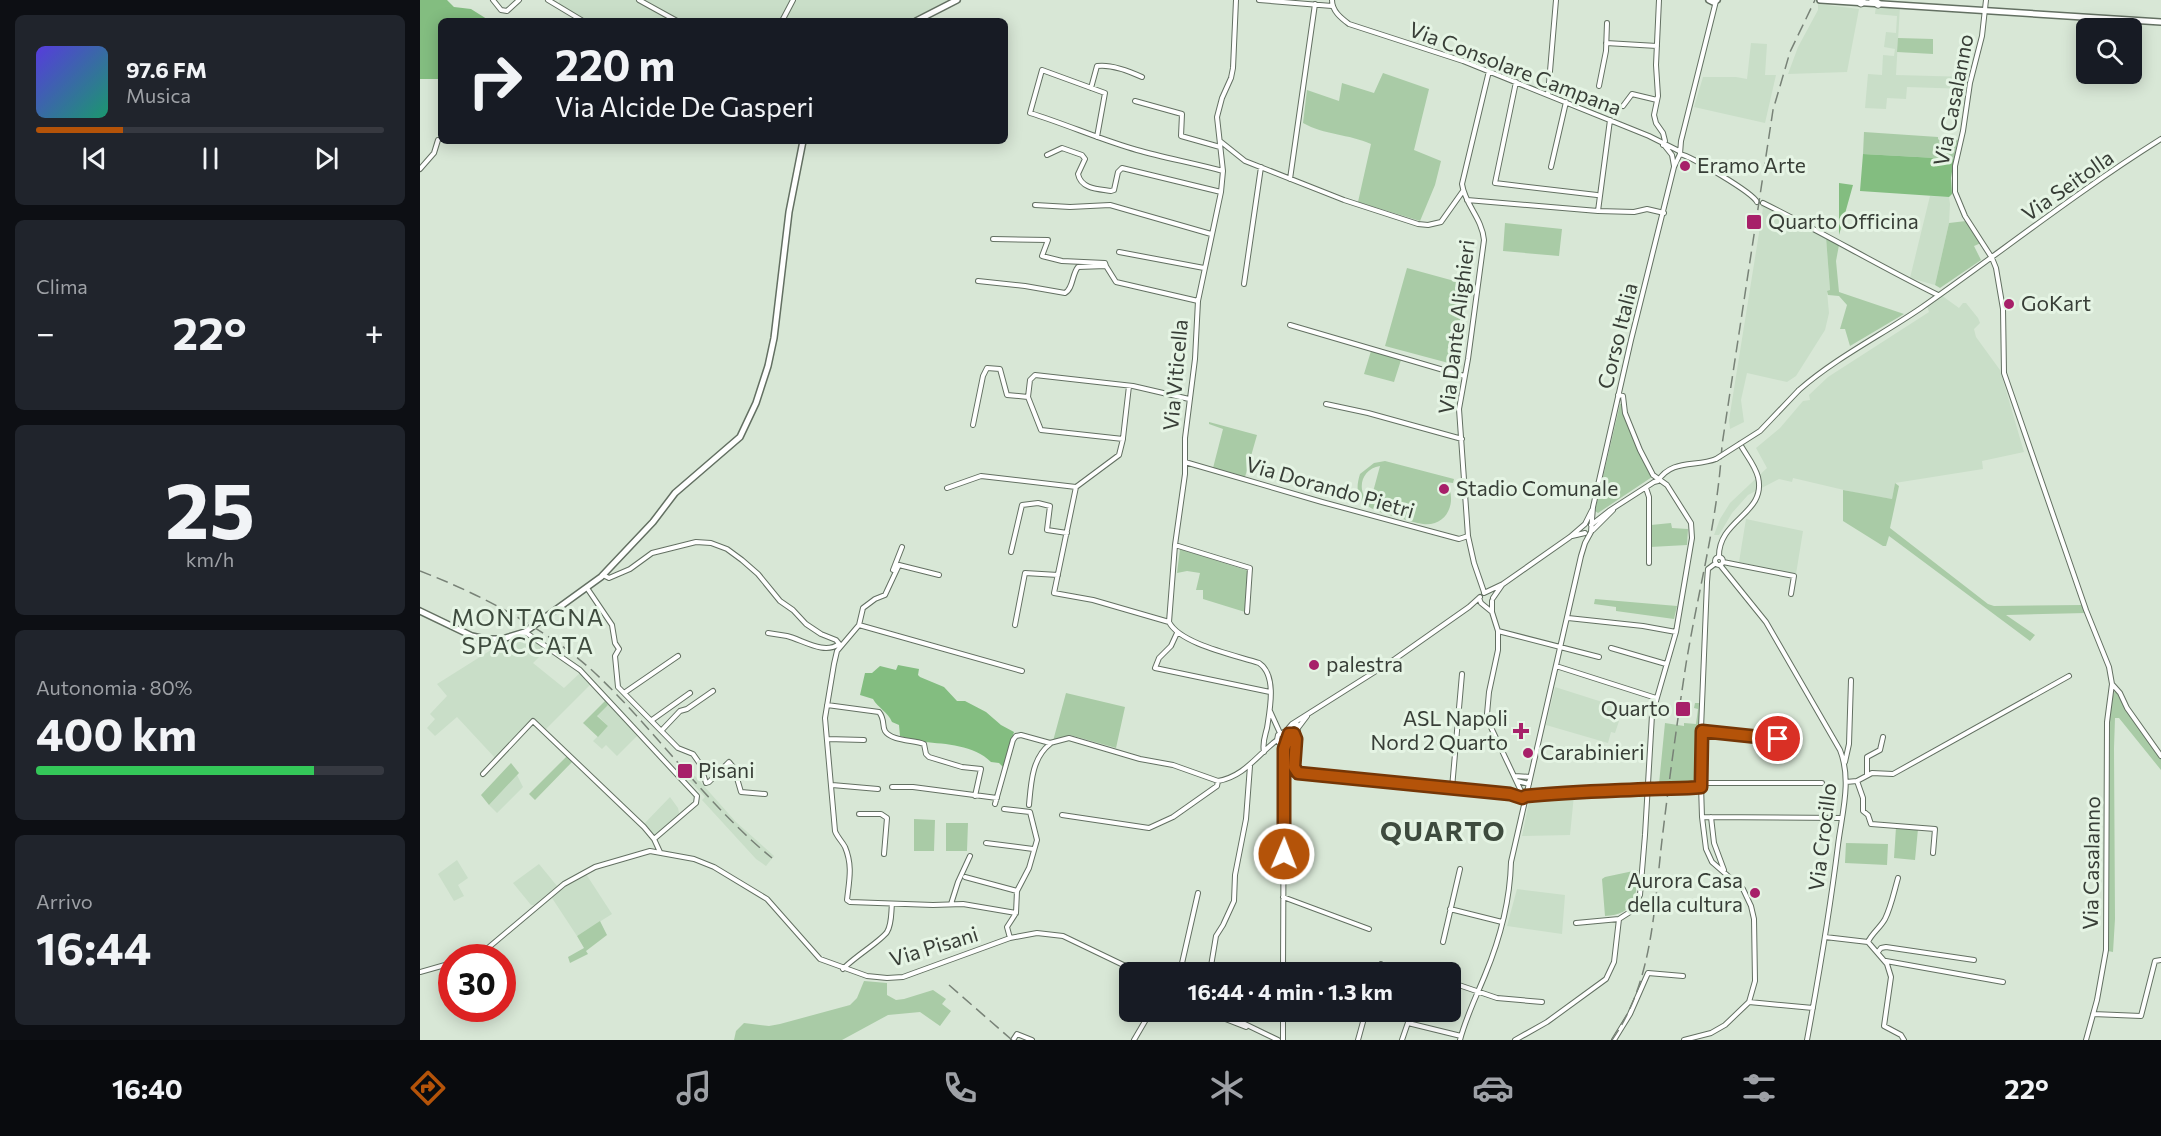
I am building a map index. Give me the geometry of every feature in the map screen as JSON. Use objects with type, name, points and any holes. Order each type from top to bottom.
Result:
[{"type":"main road","points":[[1820,0],[2161,22]]},
{"type":"main road","points":[[922,18],[953,1]]},
{"type":"main road","points":[[420,611],[472,636],[486,639],[502,639],[525,632],[603,575],[652,522],[675,493],[740,437],[749,421],[768,366],[774,338],[789,212],[802,144]]},
{"type":"street","points":[[493,0],[501,10],[507,11],[519,0]]},
{"type":"street","points":[[548,0],[556,2],[579,18]]},
{"type":"street","points":[[639,0],[672,18]]},
{"type":"street","points":[[784,18],[793,0]]},
{"type":"street","name":"Via Viticella","points":[[1169,622],[1189,399],[1195,359],[1198,301],[1221,192],[1223,171],[1217,117],[1233,68],[1236,0]]},
{"type":"street","points":[[1259,0],[1332,6],[1332,0]]},
{"type":"street","points":[[1548,95],[1556,0]]},
{"type":"street","points":[[1659,0],[1657,99],[1654,115],[1663,133],[1663,145]]},
{"type":"street","name":"Corso Italia","points":[[1593,510],[1618,395],[1713,15],[1713,0]]},
{"type":"street","name":"Via Casalanno","points":[[1986,0],[1982,36],[1970,83],[1954,180],[1958,202],[1992,258],[1998,276],[2003,309],[2004,373],[2086,610],[2109,667],[2112,684],[2107,722],[2106,950],[2086,1040]]},
{"type":"street","points":[[1290,179],[1315,4]]},
{"type":"street","name":"Via Consolare Campana","points":[[1332,6],[1343,20],[1357,28],[1428,49],[1489,71],[1649,136],[1678,151]]},
{"type":"street","points":[[1599,86],[1607,23]]},
{"type":"street","points":[[1606,43],[1657,46]]},
{"type":"street","points":[[1091,88],[1097,66],[1104,65],[1130,71],[1142,77]]},
{"type":"street","points":[[1097,137],[1105,93],[1042,70],[1030,114],[1097,137],[1137,150],[1223,171]]},
{"type":"street","points":[[1220,140],[1238,157],[1360,205],[1418,224],[1428,225],[1441,222],[1463,191],[1464,173],[1489,71]]},
{"type":"street","points":[[1516,82],[1495,183],[1597,195]]},
{"type":"street","points":[[1623,106],[1632,94],[1657,99]]},
{"type":"street","points":[[1135,100],[1182,114],[1181,136],[1220,147]]},
{"type":"street","points":[[1551,167],[1566,102]]},
{"type":"street","points":[[1598,211],[1610,120]]},
{"type":"street","name":"Via Seitolla","points":[[1658,481],[1661,476],[1680,464],[1705,463],[1740,444],[1760,430],[1799,390],[1839,359],[1911,314],[2085,190],[2161,139]]},
{"type":"street","points":[[420,169],[434,153],[438,140]]},
{"type":"street","name":"Via Consolare Campana","points":[[1663,145],[1672,155]]},
{"type":"street","points":[[1047,155],[1062,148],[1082,155],[1085,159],[1078,174],[1080,182],[1085,186],[1114,190],[1118,172],[1122,168],[1221,192]]},
{"type":"street","points":[[1672,155],[1672,150],[1678,151],[1758,201],[1938,295]]},
{"type":"street","points":[[1672,155],[1678,151]]},
{"type":"street","name":"Corso Italia","points":[[1672,155],[1674,166]]},
{"type":"street","points":[[1244,284],[1261,167]]},
{"type":"street","name":"Via Dante Alighieri","points":[[1463,191],[1481,224],[1484,240],[1458,408],[1468,536],[1474,563],[1485,592]]},
{"type":"street","points":[[1467,200],[1598,211],[1634,212],[1647,209],[1664,213]]},
{"type":"street","points":[[1035,205],[1070,207],[1110,205],[1211,234]]},
{"type":"street","points":[[993,239],[1047,240],[1042,256],[1062,261],[1105,263],[1116,282],[1198,301]]},
{"type":"street","points":[[1119,252],[1204,268]]},
{"type":"street","points":[[978,281],[1065,293],[1069,291],[1078,267],[1106,266]]},
{"type":"street","points":[[1290,325],[1464,376]]},
{"type":"street","points":[[973,425],[983,376],[987,368],[1000,369],[1006,395],[1028,398]]},
{"type":"street","points":[[1123,439],[1043,431],[1028,398],[1029,380],[1035,375],[1129,386],[1189,399]]},
{"type":"street","points":[[1129,386],[1119,455],[1076,488],[1054,593],[1093,600],[1169,622],[1177,633],[1193,641],[1262,664],[1269,674],[1270,692],[1268,722],[1263,745],[1266,751]]},
{"type":"street","points":[[1576,923],[1619,918],[1630,912],[1640,895],[1652,715],[1676,632],[1692,527],[1667,485],[1658,481],[1640,450],[1625,413],[1623,396],[1618,395]]},
{"type":"street","points":[[1326,404],[1462,439]]},
{"type":"street","name":"Via Crocillo","points":[[1740,444],[1757,473],[1759,484],[1757,498],[1752,507],[1722,538],[1719,563],[1766,622],[1845,762],[1846,782],[1842,818],[1808,1040]]},
{"type":"street","name":"Via Dorando Pietri","points":[[1185,462],[1459,539],[1468,536]]},
{"type":"street","points":[[947,488],[981,476],[1076,488]]},
{"type":"street","points":[[1584,525],[1591,525],[1658,481]]},
{"type":"street","points":[[1646,488],[1649,497],[1649,563]]},
{"type":"street","points":[[1011,552],[1022,505],[1038,503],[1050,506],[1047,530],[1067,533]]},
{"type":"street","points":[[1402,1040],[1408,1023],[1461,1038],[1468,1014],[1490,962],[1502,922],[1510,887],[1511,861],[1522,796],[1529,784],[1581,556],[1592,531],[1613,509]]},
{"type":"street","points":[[1593,510],[1596,515],[1603,516]]},
{"type":"street","points":[[1592,531],[1593,510]]},
{"type":"street","points":[[1280,733],[1395,658],[1469,607],[1485,592],[1503,584],[1572,536],[1584,525],[1593,510]]},
{"type":"street","points":[[1584,525],[1585,533]]},
{"type":"street","points":[[1572,536],[1592,531]]},
{"type":"street","points":[[603,575],[609,578],[617,576],[652,553],[696,542],[711,543],[735,554],[758,574],[780,602],[793,610],[816,631],[840,645]]},
{"type":"street","points":[[1175,545],[1250,568],[1247,612]]},
{"type":"street","points":[[880,598],[902,547]]},
{"type":"street","points":[[1684,1040],[1718,1031],[1749,1002],[1754,989],[1755,974],[1751,906],[1743,889],[1715,865],[1706,849],[1702,817],[1702,731],[1708,569],[1719,563],[1794,576],[1791,594]]},
{"type":"street","points":[[939,575],[899,565],[885,595],[863,608],[859,625],[840,645],[834,664],[825,718],[835,831],[843,843],[851,866],[848,902],[963,904],[1016,913]]},
{"type":"street","points":[[1015,625],[1025,573],[1058,575]]},
{"type":"street","points":[[1469,607],[1484,605],[1492,600],[1503,584]]},
{"type":"street","points":[[588,588],[613,628],[614,640],[619,650],[615,656],[618,687],[678,748],[693,754],[700,764],[705,783],[709,782],[729,762],[734,768],[741,792],[765,794]]},
{"type":"street","points":[[1485,592],[1491,595],[1492,612],[1498,631],[1496,666],[1489,692],[1488,721],[1516,778],[1522,796]]},
{"type":"street","points":[[1480,597],[1480,601],[1492,612]]},
{"type":"street","points":[[1568,618],[1615,622],[1676,632]]},
{"type":"street","points":[[859,625],[1022,671]]},
{"type":"street","points":[[1498,631],[1599,657]]},
{"type":"street","points":[[525,632],[580,670],[697,796],[697,802],[654,839]]},
{"type":"street","points":[[768,633],[827,648],[840,645]]},
{"type":"street","points":[[1177,633],[1171,646],[1159,657],[1155,668],[1270,692]]},
{"type":"street","points":[[1611,648],[1666,664]]},
{"type":"street","points":[[624,693],[678,656]]},
{"type":"street","points":[[1556,666],[1656,698]]},
{"type":"street","points":[[1452,788],[1462,674]]},
{"type":"street","points":[[1846,782],[1857,781],[1872,773],[1893,774],[2069,676]]},
{"type":"street","points":[[1845,762],[1849,744],[1851,680]]},
{"type":"street","points":[[2112,684],[2161,756]]},
{"type":"street","points":[[662,730],[681,711],[713,691]]},
{"type":"street","points":[[652,720],[690,693]]},
{"type":"street","points":[[827,705],[879,712],[884,720],[886,732],[893,737],[924,744],[929,757],[962,767],[981,769],[975,796]]},
{"type":"street","points":[[1269,707],[1280,733],[1278,742]]},
{"type":"street","points":[[995,804],[1016,736],[1021,735],[1050,743],[1069,738],[1133,757],[1173,765],[1218,781],[1226,780],[1250,766],[1266,751],[1298,728],[1307,716]]},
{"type":"street","points":[[483,774],[533,721],[644,827],[654,839],[660,852]]},
{"type":"street","points":[[1268,722],[1274,721]]},
{"type":"street","points":[[1292,724],[1297,724],[1298,728],[1294,767],[1298,773],[1522,796],[1648,789],[1676,790],[1701,785],[1822,783]]},
{"type":"street","points":[[1702,731],[1797,741]]},
{"type":"street","points":[[1288,735],[1294,734],[1296,739]]},
{"type":"street","points":[[1283,962],[1284,749],[1288,735]]},
{"type":"street","points":[[1867,776],[1868,757],[1880,750],[1883,737]]},
{"type":"street","points":[[827,739],[864,740]]},
{"type":"street","points":[[1278,742],[1284,749]]},
{"type":"street","points":[[1029,805],[1033,769],[1050,743]]},
{"type":"street","points":[[1212,962],[1216,936],[1233,901],[1235,875],[1246,819],[1250,766]]},
{"type":"street","points":[[1516,778],[1530,777]]},
{"type":"street","points":[[1516,778],[1529,784]]},
{"type":"street","points":[[1062,815],[1149,828],[1173,817],[1217,786],[1218,781]]},
{"type":"street","points":[[1857,781],[1863,798],[1863,811],[1868,815],[1871,824],[1935,829],[1933,853]]},
{"type":"street","points":[[832,785],[878,789]]},
{"type":"street","points":[[892,787],[913,787],[997,798]]},
{"type":"street","points":[[1004,808],[1030,812],[1036,833],[1029,868],[1017,891],[1016,913],[1007,927],[1010,938]]},
{"type":"street","points":[[859,814],[881,814],[887,818],[884,854]]},
{"type":"street","points":[[1702,817],[1842,818]]},
{"type":"street","points":[[1711,817],[1712,834],[1725,873]]},
{"type":"street","points":[[986,843],[1033,849]]},
{"type":"street","name":"Via Pisani","points":[[492,944],[564,884],[580,874],[632,855],[650,851],[694,859],[714,867],[767,899],[820,959],[867,976],[887,978],[903,976],[1029,933],[1063,936],[1119,963]]},
{"type":"street","points":[[951,904],[970,856]]},
{"type":"street","points":[[1715,865],[1720,862]]},
{"type":"street","points":[[1443,942],[1460,869]]},
{"type":"street","points":[[965,877],[1017,891]]},
{"type":"street","points":[[1868,942],[1886,918],[1898,878]]},
{"type":"street","points":[[1182,962],[1198,892]]},
{"type":"street","points":[[1283,897],[1369,929]]},
{"type":"street","points":[[843,969],[887,932],[892,903]]},
{"type":"street","points":[[1450,909],[1502,922]]},
{"type":"street","points":[[1515,1040],[1547,1022],[1606,980],[1614,962],[1619,918]]},
{"type":"street","points":[[1825,937],[1868,942],[1878,952],[1891,976],[1884,1026],[1901,1035],[1904,1040]]},
{"type":"street","points":[[1878,952],[1881,948],[1886,947],[1974,960]]},
{"type":"street","points":[[1884,960],[2003,982]]},
{"type":"street","points":[[2093,1014],[2141,1016],[2155,961],[2161,960]]},
{"type":"street","points":[[420,972],[438,967]]},
{"type":"street","points":[[1614,1040],[1630,1014],[1648,973],[1683,976]]},
{"type":"street","points":[[1461,986],[1497,998],[1542,1002]]},
{"type":"street","points":[[1749,1002],[1813,1008]]},
{"type":"street","points":[[1134,1040],[1145,1022]]},
{"type":"street","points":[[1230,1022],[1242,1027],[1253,1028]]},
{"type":"street","points":[[1241,1022],[1280,1040],[1282,1022]]},
{"type":"street","points":[[1358,1040],[1363,1022]]},
{"type":"street","points":[[1013,1040],[1017,1034],[1032,1040]]},
{"type":"shaded area","points":[[560,0],[948,0],[915,18],[582,18],[558,5]]},
{"type":"shaded area","points":[[1818,4],[1859,9],[1847,72],[1788,74],[1798,47],[1818,10]]},
{"type":"shaded area","points":[[1876,5],[1900,6],[1896,75],[1970,77],[1967,89],[1907,87],[1906,99],[1887,98],[1886,109],[1865,108],[1868,74],[1882,75],[1883,55],[1894,56],[1895,49],[1884,47],[1886,32],[1896,33],[1897,16],[1875,14]]},
{"type":"shaded area","points":[[1751,43],[1767,44],[1765,75],[1776,75],[1765,123],[1694,107],[1703,77],[1747,79]]},
{"type":"shaded area","points":[[1930,196],[1949,197],[1950,204],[1949,223],[1935,285],[1910,278]]},
{"type":"shaded area","points":[[1762,201],[1795,217],[1793,219],[1826,237],[1830,291],[1827,291],[1829,313],[1825,330],[1796,376],[1787,382],[1747,373],[1741,400],[1744,422],[1730,429],[1729,420],[1763,208],[1761,207]]},
{"type":"shaded area","points":[[1941,295],[1959,308],[1966,303],[1978,318],[1980,323],[1974,329],[1976,337],[2000,370],[2024,452],[1982,461],[1983,469],[1895,483],[1892,499],[1793,478],[1792,482],[1779,479],[1748,495],[1732,513],[1719,535],[1714,535],[1730,503],[1767,468],[1756,448],[1780,428],[1803,401],[1810,400],[1809,395],[1828,377],[1929,312],[1927,306]]},
{"type":"shaded area","points":[[1746,519],[1803,531],[1796,574],[1739,562]]},
{"type":"shaded area","points":[[525,634],[547,649],[533,663],[564,688],[581,672],[592,683],[545,730],[533,720],[496,759],[457,717],[435,736],[427,728],[435,719],[430,714],[447,696],[437,684],[491,650],[488,642],[504,641]]},
{"type":"shaded area","points":[[1555,687],[1618,707],[1615,719],[1619,721],[1615,733],[1611,732],[1608,743],[1546,725]]},
{"type":"shaded area","points":[[612,701],[641,732],[617,756],[606,745],[602,749],[593,741],[608,726],[597,715]]},
{"type":"shaded area","points":[[517,775],[523,787],[497,813],[489,805]]},
{"type":"shaded area","points":[[695,776],[736,822],[774,856],[766,866],[756,859],[702,800],[705,797],[687,778]]},
{"type":"shaded area","points":[[1574,795],[1570,835],[1522,836],[1530,797]]},
{"type":"shaded area","points":[[670,797],[678,808],[680,817],[655,838],[643,825]]},
{"type":"shaded area","points":[[457,860],[468,878],[458,885],[464,896],[454,901],[438,874]]},
{"type":"shaded area","points":[[539,864],[557,886],[531,905],[513,883]]},
{"type":"shaded area","points":[[586,874],[612,914],[577,936],[552,898],[567,885]]},
{"type":"shaded area","points":[[1517,889],[1565,895],[1562,934],[1507,926]]},
{"type":"green space","points":[[420,0],[447,0],[454,7],[471,9],[485,18],[438,18],[438,79],[420,79]]},
{"type":"green space","points":[[1898,38],[1933,39],[1933,54],[1897,52]]},
{"type":"green space","points":[[1383,73],[1429,89],[1414,150],[1441,161],[1435,185],[1420,221],[1358,202],[1371,144],[1319,130],[1303,123],[1307,90],[1339,101],[1342,83],[1374,93]]},
{"type":"green space","points":[[1864,132],[1938,137],[1946,146],[1952,143],[1953,138],[1958,140],[1954,159],[1863,154]]},
{"type":"green space","points":[[1863,154],[1954,159],[1951,178],[1952,194],[1949,197],[1860,191]]},
{"type":"green space","points":[[1839,183],[1853,185],[1839,235]]},
{"type":"green space","points":[[1966,221],[1981,243],[1974,246],[1981,260],[1940,288],[1935,285],[1949,223]]},
{"type":"green space","points":[[1505,223],[1562,229],[1559,256],[1503,251]]},
{"type":"green space","points":[[1826,237],[1839,245],[1836,261],[1839,292],[1904,314],[1850,346],[1845,329],[1840,329],[1847,305],[1839,296],[1828,295],[1827,291],[1830,290]]},
{"type":"green space","points":[[1407,268],[1469,285],[1454,343],[1461,345],[1456,365],[1385,346]]},
{"type":"green space","points":[[1371,351],[1401,360],[1394,382],[1364,374]]},
{"type":"green space","points":[[1620,404],[1622,404],[1639,452],[1652,477],[1598,513],[1595,511]]},
{"type":"green space","points":[[1209,422],[1257,435],[1245,477],[1213,468],[1223,429]]},
{"type":"green space","points":[[1385,461],[1454,479],[1453,483],[1446,482],[1451,504],[1444,517],[1432,524],[1420,523],[1379,512],[1366,505],[1358,493],[1358,484],[1360,474],[1374,463]],"holes":[[[1380,466],[1370,503],[1365,498],[1362,481],[1368,471]]]},
{"type":"green space","points":[[1895,483],[1899,486],[1890,528],[1988,604],[1994,606],[2083,605],[2086,613],[2006,615],[2035,635],[2030,641],[1889,536],[1886,546],[1883,546],[1843,521],[1843,490],[1892,499]]},
{"type":"green space","points":[[1671,523],[1672,528],[1688,529],[1687,545],[1650,547],[1651,525]]},
{"type":"green space","points":[[1180,549],[1249,571],[1245,612],[1203,599],[1203,590],[1196,590],[1200,573],[1187,571],[1177,573]]},
{"type":"green space","points":[[1595,599],[1677,606],[1674,619],[1616,611],[1616,607],[1594,604]]},
{"type":"green space","points":[[898,665],[919,669],[920,677],[944,687],[957,701],[965,701],[986,712],[1001,725],[1014,732],[1003,767],[968,749],[921,742],[900,736],[899,725],[892,722],[873,699],[860,695],[865,673],[872,673],[880,666],[896,670]]},
{"type":"green space","points":[[2115,690],[2129,714],[2161,757],[2161,770],[2119,718],[2115,718],[2113,952],[2108,951],[2109,737],[2111,702]]},
{"type":"green space","points":[[1066,693],[1125,707],[1116,748],[1070,735],[1053,741]]},
{"type":"green space","points":[[606,700],[608,705],[597,716],[608,726],[598,737],[583,723]]},
{"type":"green space","points":[[1695,703],[1700,703],[1698,783],[1677,787],[1659,784],[1665,723],[1684,726],[1684,723],[1696,724],[1698,709],[1694,708]]},
{"type":"green space","points":[[568,755],[573,761],[535,800],[529,794]]},
{"type":"green space","points":[[511,763],[519,773],[489,805],[481,795]]},
{"type":"green space","points":[[914,819],[935,820],[934,851],[914,851]]},
{"type":"green space","points":[[946,823],[968,823],[967,851],[946,851]]},
{"type":"green space","points":[[1896,827],[1918,829],[1915,860],[1894,858]]},
{"type":"green space","points":[[1846,843],[1888,844],[1887,865],[1845,863]]},
{"type":"green space","points":[[1638,870],[1637,888],[1628,908],[1615,915],[1605,916],[1602,879]]},
{"type":"green space","points":[[600,921],[607,935],[586,951],[588,954],[570,963],[568,957],[584,948],[577,936]]},
{"type":"green space","points":[[864,981],[887,983],[887,995],[896,1000],[933,990],[946,999],[942,1004],[951,1011],[940,1026],[920,1012],[888,1015],[842,1040],[734,1040],[736,1031],[744,1023],[769,1026],[850,1005],[857,998]]},
{"type":"railway","points":[[1612,1040],[1626,1018],[1636,994],[1649,944],[1683,686],[1716,500],[1722,445],[1773,110],[1790,52],[1815,0]]},
{"type":"railway","points":[[420,571],[490,602],[535,628],[577,658],[618,696],[725,815],[772,858]]},
{"type":"railway","points":[[949,985],[1012,1040]]},
{"type":"place","name":"Eramo Arte","points":[[1685,166]]},
{"type":"place","name":"Quarto Officina","points":[[1754,222]]},
{"type":"place","name":"GoKart","points":[[2009,304]]},
{"type":"place","name":"Stadio Comunale","points":[[1444,489]]},
{"type":"place","name":"palestra","points":[[1314,665]]},
{"type":"place","name":"Quarto","points":[[1683,709]]},
{"type":"place","name":"ASL Napoli Nord 2 Quarto","points":[[1521,731]]},
{"type":"place","name":"Carabinieri","points":[[1528,753]]},
{"type":"place","name":"Pisani","points":[[685,771]]},
{"type":"place","name":"Aurora Casa della cultura","points":[[1755,893]]},
{"type":"district","name":"MONTAGNA SPACCATA","points":[[528,632]]},
{"type":"district","name":"QUARTO","points":[[1443,832]]},
{"type":"route","points":[[1284,854],[1284,749],[1289,734],[1294,734],[1296,739],[1294,767],[1298,773],[1510,794],[1522,798],[1583,791],[1665,788],[1676,790],[1701,787],[1702,731],[1778,739]]}]
